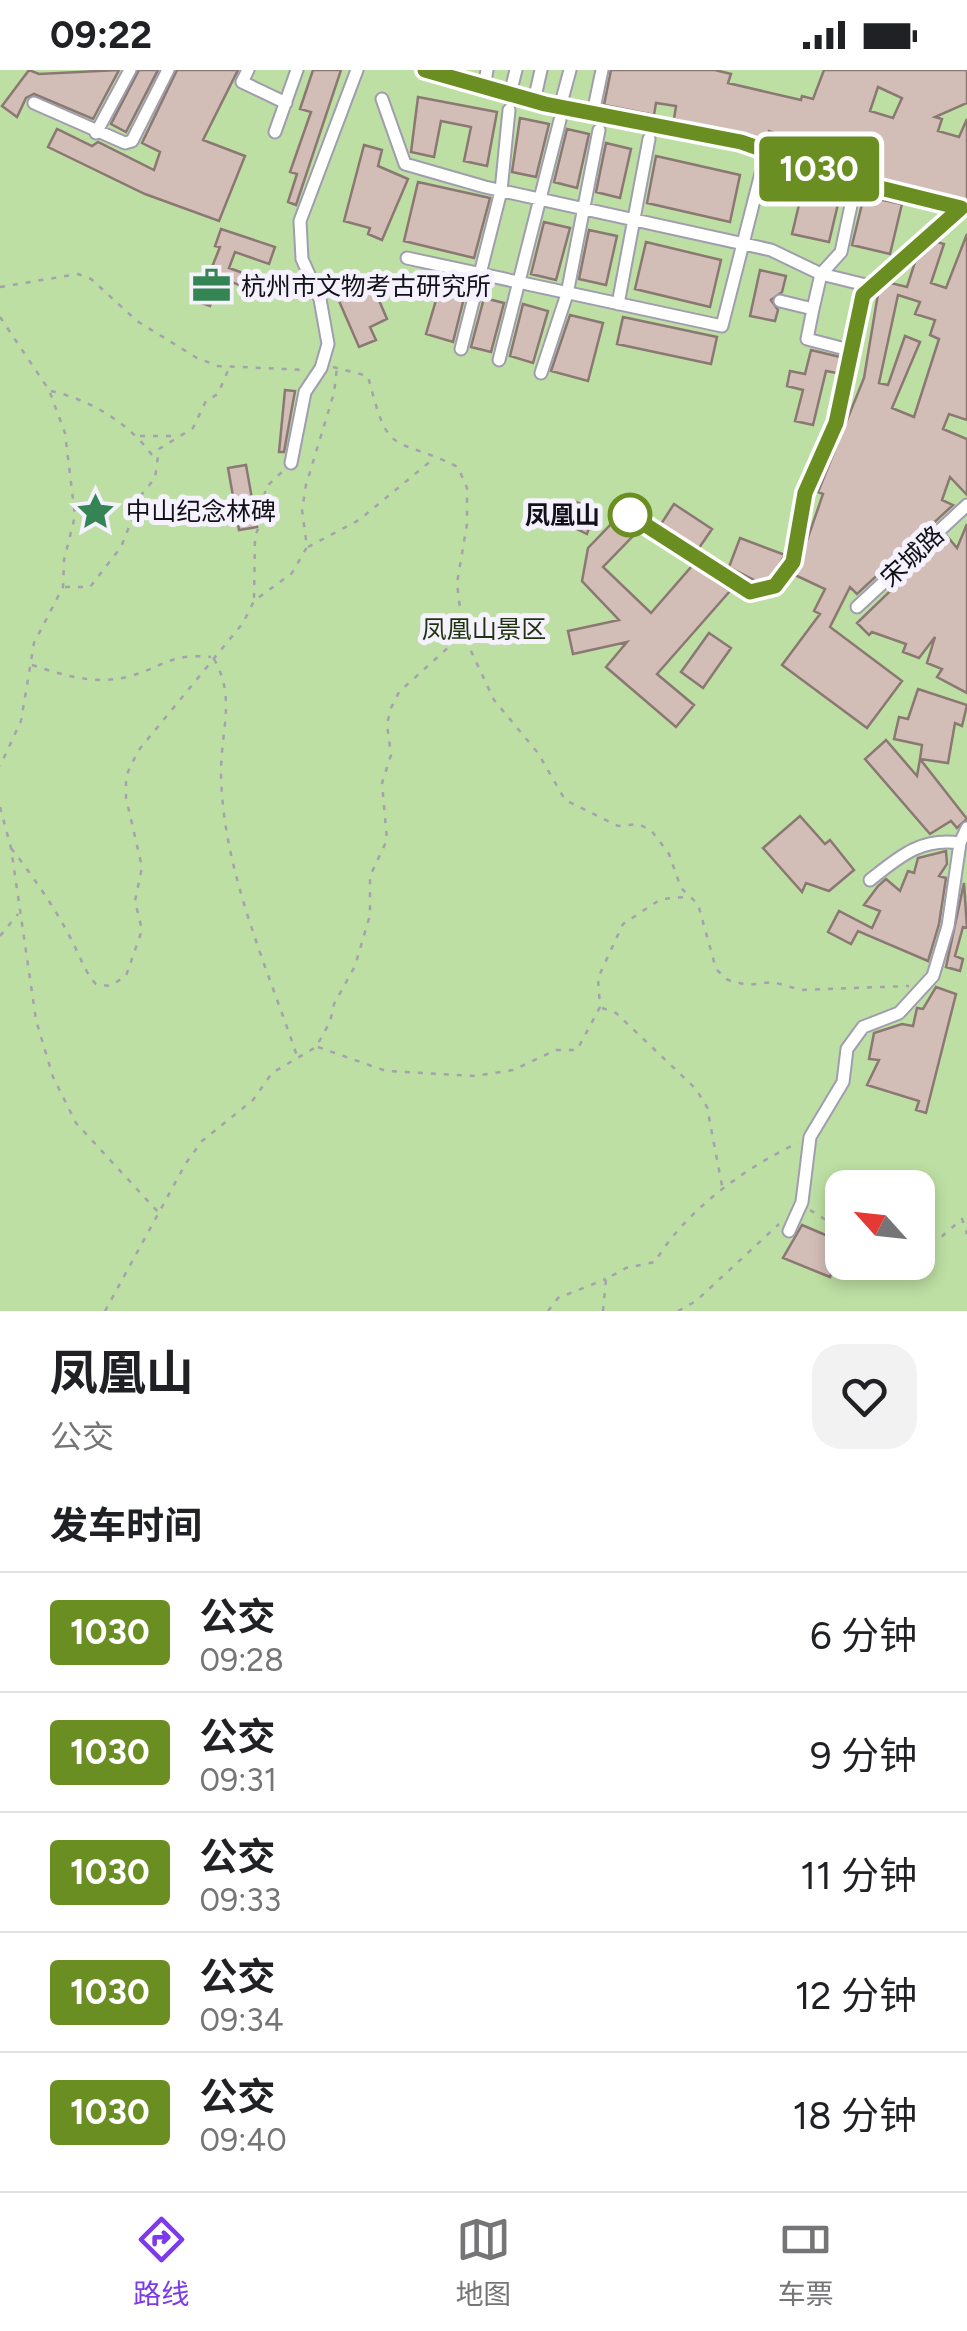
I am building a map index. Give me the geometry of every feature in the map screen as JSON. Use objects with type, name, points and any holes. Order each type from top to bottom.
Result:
[{"type":"street","points":[[96,133],[130,70]]},
{"type":"street","points":[[34,104],[126,143],[132,140],[168,70]]},
{"type":"street","points":[[248,70],[242,82],[286,103]]},
{"type":"street","points":[[275,132],[298,70]]},
{"type":"street","points":[[291,463],[305,392],[322,368],[328,344],[326,322],[302,259],[300,222],[357,70]]},
{"type":"street","points":[[484,86],[487,70]]},
{"type":"street","points":[[510,94],[516,70]]},
{"type":"street","points":[[534,101],[541,70]]},
{"type":"street","points":[[499,360],[570,70]]},
{"type":"street","points":[[593,114],[602,70]]},
{"type":"street","points":[[431,71],[460,75],[560,113],[593,114],[741,142],[856,182],[964,209]]},
{"type":"street","points":[[382,100],[406,164],[501,191],[770,250],[821,274],[870,286]]},
{"type":"street","points":[[461,349],[501,191],[509,110]]},
{"type":"street","points":[[541,373],[567,294],[598,130]]},
{"type":"street","points":[[618,304],[649,139]]},
{"type":"street","points":[[407,258],[722,326],[760,173]]},
{"type":"street","points":[[849,350],[806,339],[821,274],[841,252],[853,196]]},
{"type":"street","points":[[620,509],[750,592],[775,586],[786,576],[800,540],[805,493],[836,423],[863,295],[964,209]]},
{"type":"street","points":[[780,300],[813,309]]},
{"type":"street","name":"宋城路","points":[[856,607],[967,505]]},
{"type":"street","points":[[789,1230],[802,1202],[810,1137],[842,1082],[848,1048],[863,1026],[899,1012],[933,976],[948,926],[960,843],[967,828]]},
{"type":"street","points":[[870,880],[914,846],[960,843]]},
{"type":"path","points":[[0,288],[78,274],[91,279],[138,321],[196,358],[230,366],[338,366],[368,376],[379,418],[390,437],[400,446],[458,466],[467,488],[467,524],[457,583],[463,634],[480,662],[494,700],[538,753],[565,800],[618,826],[638,824],[651,830],[669,854],[676,878],[702,913],[716,969],[728,980],[747,985],[773,982],[800,990],[900,989],[933,976]]},
{"type":"path","points":[[0,317],[49,390],[65,433],[75,516],[64,560],[63,586],[34,643],[21,721],[0,766]]},
{"type":"path","points":[[139,436],[174,436],[192,428],[206,400],[218,394],[230,366]]},
{"type":"path","points":[[307,548],[302,510],[306,486],[334,393],[338,366]]},
{"type":"path","points":[[49,390],[93,405],[139,436],[154,459],[155,478],[142,494],[114,559],[90,587],[63,586]]},
{"type":"path","points":[[154,459],[174,436]]},
{"type":"path","points":[[254,601],[292,573],[307,548],[393,496],[434,458]]},
{"type":"path","points":[[11,848],[40,885],[83,970],[96,984],[110,986],[126,976],[142,930],[135,901],[142,867],[126,798],[126,776],[138,751],[243,623],[254,601],[255,536],[265,513],[265,488],[291,463]]},
{"type":"path","points":[[106,1311],[178,1174],[202,1141],[239,1114],[272,1074],[316,1047],[356,966],[370,915],[370,876],[387,840],[382,783],[392,755],[387,724],[391,708],[399,692],[463,634]]},
{"type":"path","points":[[30,664],[68,677],[104,681],[130,676],[181,654],[213,658]]},
{"type":"path","points":[[213,658],[228,683],[221,772],[230,856],[297,1057]]},
{"type":"path","points":[[0,807],[11,848],[36,1020],[65,1108],[160,1214]]},
{"type":"path","points":[[316,1047],[386,1071],[488,1075],[556,1050],[578,1050],[600,1008],[598,978],[623,924],[660,899],[688,896]]},
{"type":"path","points":[[0,936],[18,914]]},
{"type":"path","points":[[600,1008],[616,1013],[702,1098],[708,1107],[723,1192]]},
{"type":"path","points":[[548,1311],[558,1298],[626,1268],[655,1262],[685,1220],[772,1155],[810,1137]]},
{"type":"path","points":[[678,1311],[696,1302],[802,1202],[825,1218]]},
{"type":"path","points":[[935,1240],[962,1219],[967,1234]]},
{"type":"path","points":[[603,1311],[606,1279]]},
{"type":"green space","name":"凤凰山景区","points":[[0,70],[967,70],[967,1311],[0,1311]]},
{"type":"building","points":[[29,70],[39,74],[119,70],[93,119],[34,94],[26,98],[17,117],[2,106]]},
{"type":"building","points":[[139,70],[158,70],[126,132],[111,124]]},
{"type":"building","points":[[177,70],[238,70],[203,140],[245,156],[219,221],[145,194],[48,147],[57,129],[92,146],[98,142],[154,170],[160,152],[142,143]]},
{"type":"building","points":[[313,70],[341,70],[296,205],[288,202],[297,174],[290,172],[311,112],[300,109]]},
{"type":"building","points":[[611,70],[715,70],[731,74],[728,83],[801,100],[802,96],[813,99],[824,70],[967,70],[967,103],[935,117],[942,119],[938,131],[959,137],[967,119],[967,200],[859,173],[786,148],[789,138],[769,131],[766,141],[674,119],[676,106],[656,103],[654,115],[604,105]],"holes":[[[878,87],[902,98],[893,118],[870,111]]]},
{"type":"building","points":[[418,97],[497,112],[487,166],[464,161],[471,127],[441,121],[434,157],[411,152]]},
{"type":"building","points":[[520,118],[549,124],[536,177],[512,172]]},
{"type":"building","points":[[567,129],[589,134],[577,188],[554,182]]},
{"type":"building","points":[[606,143],[631,149],[620,198],[596,192]]},
{"type":"building","points":[[364,145],[382,150],[378,166],[408,179],[382,240],[368,234],[370,228],[344,221]]},
{"type":"building","points":[[656,156],[740,175],[730,222],[647,203]]},
{"type":"building","points":[[418,182],[490,198],[474,258],[404,241]]},
{"type":"building","points":[[827,182],[842,187],[829,242],[792,234],[803,188],[824,193]]},
{"type":"building","points":[[864,196],[902,204],[890,254],[852,245]]},
{"type":"building","points":[[544,222],[570,228],[556,280],[531,274]]},
{"type":"building","points":[[221,229],[275,247],[269,264],[235,252],[229,268],[271,283],[266,295],[221,278],[210,306],[198,302],[220,247],[215,246]]},
{"type":"building","points":[[589,230],[617,236],[606,285],[579,279]]},
{"type":"building","points":[[967,234],[967,420],[949,414],[943,429],[967,439],[967,495],[950,477],[942,500],[953,505],[857,594],[850,587],[830,627],[902,681],[867,728],[782,665],[820,614],[814,611],[825,589],[795,575],[823,494],[818,492],[864,378],[878,294],[891,283],[907,287],[915,262],[937,242],[944,244],[931,283],[946,288]],"holes":[[[898,295],[920,302],[915,314],[935,320],[930,335],[939,339],[914,417],[892,408],[920,342],[905,336],[888,385],[879,383]]]},
{"type":"building","points":[[646,242],[721,260],[710,307],[635,289]]},
{"type":"building","points":[[760,270],[786,276],[782,292],[771,300],[778,310],[775,321],[750,316]]},
{"type":"building","points":[[372,284],[387,319],[370,327],[376,340],[359,347],[336,294]]},
{"type":"building","points":[[439,290],[464,298],[453,342],[426,334]]},
{"type":"building","points":[[484,298],[504,303],[491,352],[471,347]]},
{"type":"building","points":[[523,304],[548,311],[533,363],[510,356]]},
{"type":"building","points":[[570,315],[603,323],[588,381],[551,371]]},
{"type":"building","points":[[623,317],[717,337],[711,364],[617,344]]},
{"type":"building","points":[[811,350],[840,357],[837,373],[826,371],[813,425],[795,421],[803,390],[787,386],[790,371],[805,374]]},
{"type":"building","points":[[285,390],[295,391],[284,452],[279,452]]},
{"type":"building","points":[[246,465],[257,527],[239,530],[228,468]]},
{"type":"building","points":[[576,502],[595,510],[587,534],[569,525]]},
{"type":"building","points":[[674,504],[712,529],[699,548],[661,524]]},
{"type":"building","points":[[617,518],[637,532],[603,567],[651,613],[692,566],[730,591],[657,674],[694,705],[676,727],[606,667],[627,642],[573,654],[568,631],[619,620],[582,581],[588,548]]},
{"type":"building","points":[[967,524],[967,693],[937,677],[942,669],[927,663],[935,637],[919,658],[903,652],[906,644],[872,632],[869,635],[857,623],[947,536],[957,548]]},
{"type":"building","points":[[740,538],[785,555],[770,579],[756,581],[729,567]]},
{"type":"building","points":[[709,633],[731,648],[703,688],[681,672]]},
{"type":"building","points":[[918,689],[967,705],[962,726],[955,723],[948,763],[920,759],[922,745],[894,739],[899,717],[908,719]]},
{"type":"building","points":[[886,740],[917,776],[920,759],[967,819],[957,828],[951,821],[930,834],[865,759]]},
{"type":"building","points":[[800,816],[825,844],[830,840],[854,870],[829,891],[806,883],[802,892],[763,848]]},
{"type":"building","points":[[946,851],[947,864],[939,876],[946,878],[939,924],[928,961],[858,931],[851,944],[828,932],[839,911],[872,928],[880,911],[864,905],[878,886],[886,879],[900,891],[908,871],[914,873],[918,858]]},
{"type":"building","points":[[964,883],[967,928],[963,927],[955,956],[963,959],[960,971],[946,967]]},
{"type":"building","points":[[936,987],[956,994],[926,1113],[916,1110],[919,1101],[867,1085],[879,1060],[869,1059],[874,1033],[902,1024],[913,1026],[917,1008],[923,1009]]},
{"type":"building","points":[[802,1225],[825,1235],[825,1275],[783,1258]]},
{"type":"bus line","name":"1030","points":[[425,70],[545,104],[741,142],[856,182],[961,208],[949,223],[881,274],[863,295],[836,423],[805,493],[800,540],[786,576],[765,592],[750,592],[630,515]]},
{"type":"place","name":"杭州市文物考古研究所","points":[[211,286]]},
{"type":"place","name":"中山纪念林碑","points":[[96,511]]},
{"type":"place","name":"凤凰山","points":[[630,515]]}]
